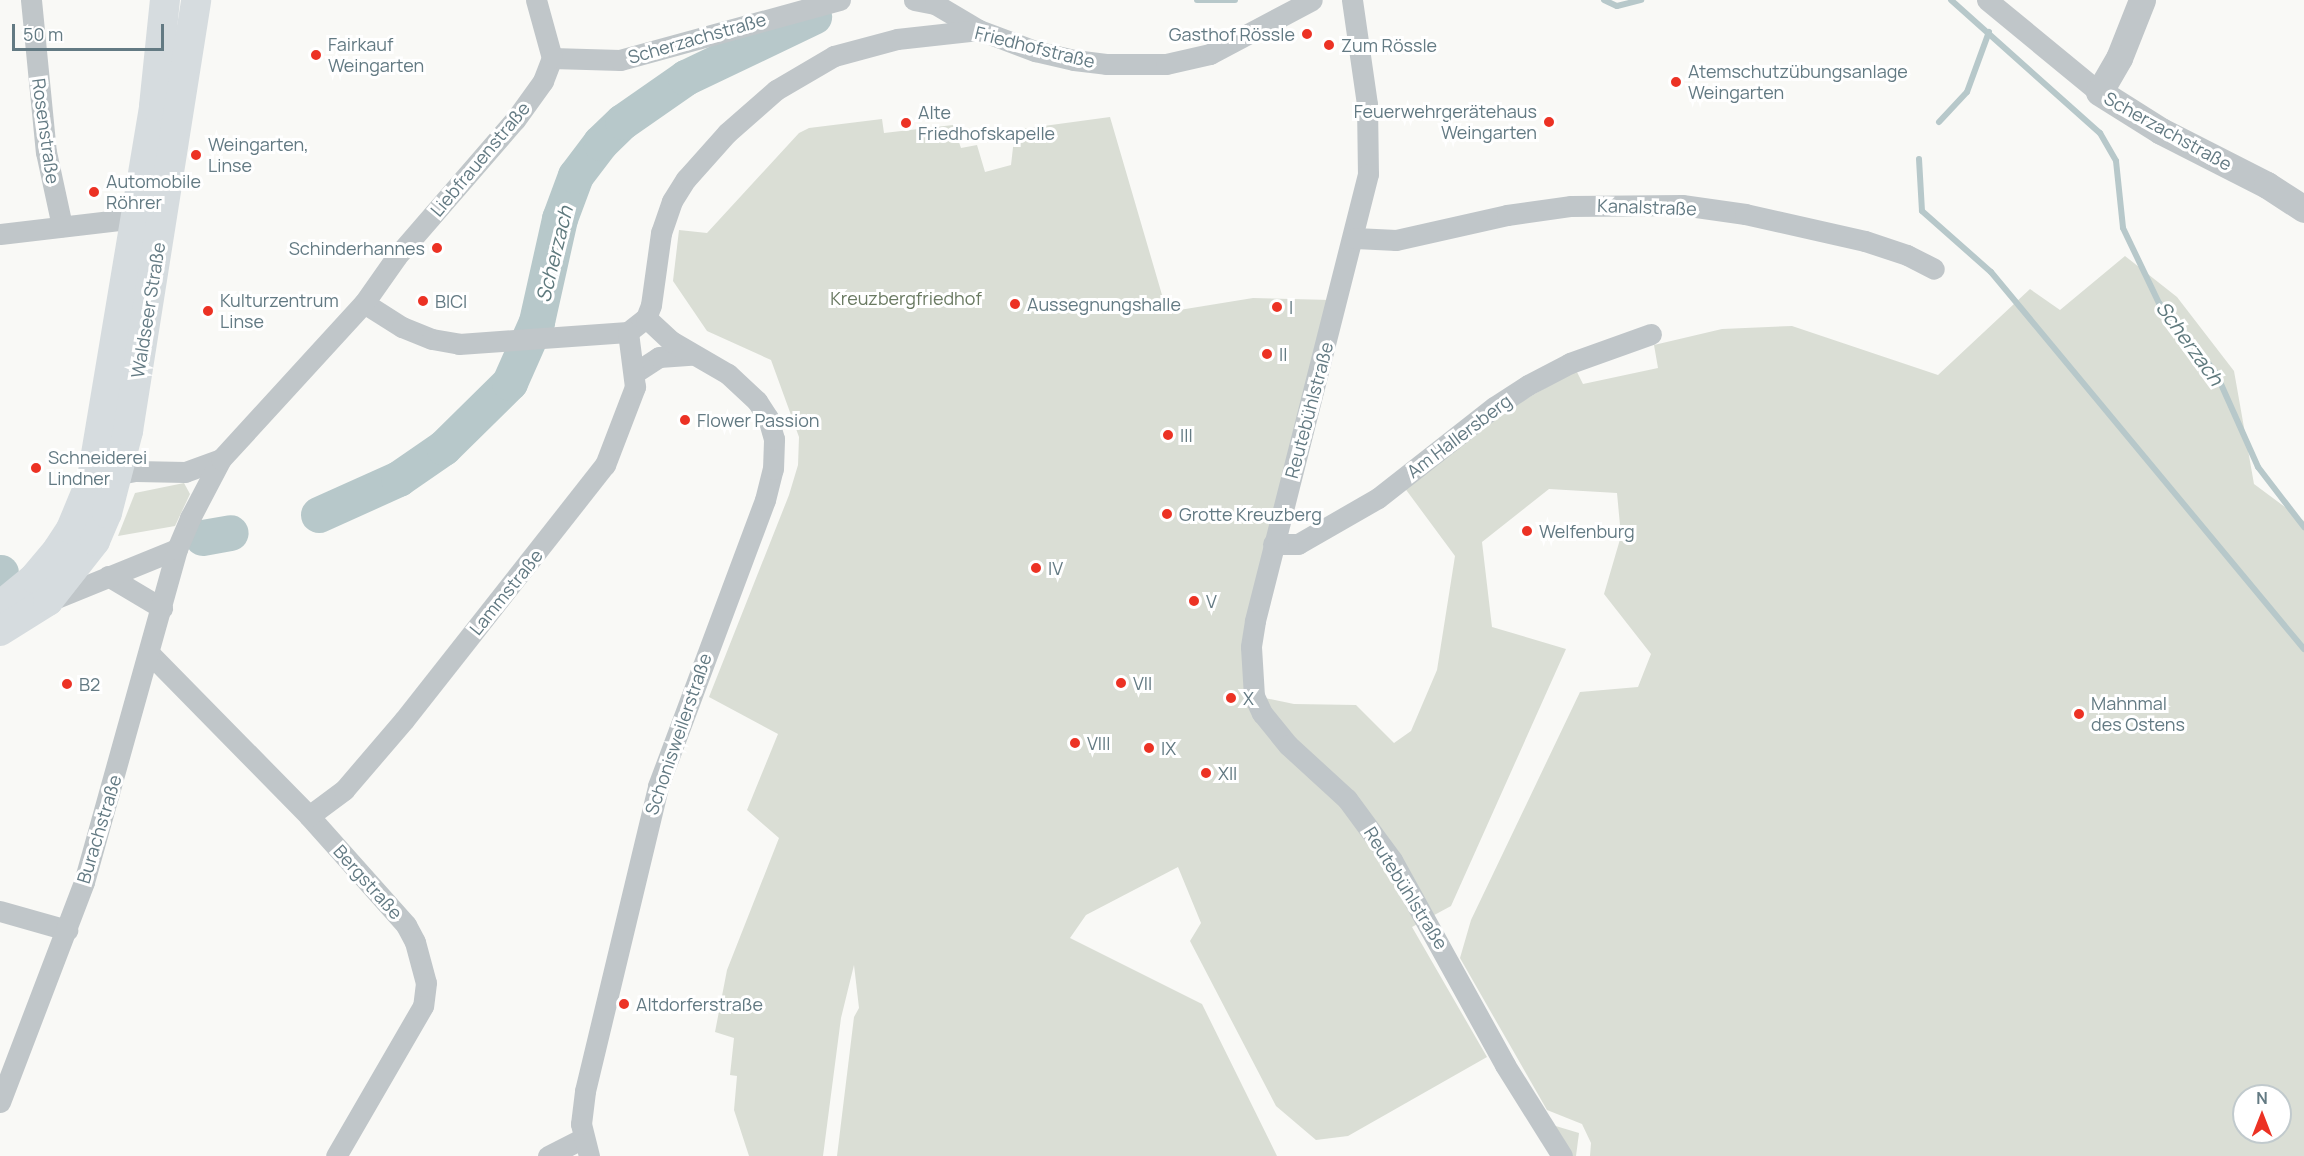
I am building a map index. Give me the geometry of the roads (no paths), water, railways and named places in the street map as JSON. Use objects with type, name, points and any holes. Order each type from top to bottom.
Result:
[{"type":"main road","name":"Waldseer Straße","points":[[48,602],[95,541],[165,0]]},
{"type":"main road","name":"Waldseer Straße","points":[[105,476],[176,147],[196,0]]},
{"type":"main road","points":[[0,606],[34,578],[58,549],[105,476]]},
{"type":"main road","points":[[0,632],[48,602]]},
{"type":"street","name":"Rosenstraße","points":[[31,0],[46,152],[62,226]]},
{"type":"street","points":[[536,0],[559,59]]},
{"type":"street","name":"Scherzachstraße","points":[[559,59],[620,60],[840,0]]},
{"type":"street","points":[[914,0],[935,2],[979,30]]},
{"type":"street","name":"Friedhofstraße","points":[[645,318],[672,201],[727,133],[776,90],[834,56],[890,40],[936,33],[979,30],[1035,51],[1074,60],[1106,64],[1166,64],[1210,54],[1312,0]]},
{"type":"street","name":"Reutebühlstraße","points":[[1352,0],[1370,134],[1368,174],[1355,238],[1273,544],[1251,647],[1254,696],[1262,713],[1288,745],[1347,799],[1392,860],[1438,937],[1505,1065],[1562,1156]]},
{"type":"street","name":"Scherzachstraße","points":[[1987,0],[2099,92],[2161,131],[2303,204]]},
{"type":"street","points":[[2099,92],[2119,58],[2142,0]]},
{"type":"street","points":[[935,2],[936,33]]},
{"type":"street","name":"Liebfrauenstraße","points":[[177,549],[221,459],[364,303],[397,256],[515,120],[559,59]]},
{"type":"street","name":"Kanalstraße","points":[[1355,238],[1396,240],[1507,215],[1571,206],[1682,205],[1745,214],[1865,241],[1907,255],[1934,269]]},
{"type":"street","points":[[0,234],[136,218]]},
{"type":"street","points":[[364,303],[402,327],[432,339],[459,344],[516,342],[628,332],[645,318]]},
{"type":"street","name":"Schonisweilerstraße","points":[[586,1148],[583,1105],[591,1058],[658,786],[765,500],[773,469],[774,439],[768,418],[757,401],[728,374],[691,355],[645,318]]},
{"type":"street","name":"Lammstraße","points":[[309,816],[352,781],[573,508],[605,465],[629,404],[636,372],[628,332]]},
{"type":"street","name":"Am Hallersberg","points":[[1273,544],[1298,544],[1378,498],[1494,407],[1528,385],[1570,363],[1651,334]]},
{"type":"street","points":[[636,372],[659,357],[691,355]]},
{"type":"street","name":"Liebfrauenstraße","points":[[105,476],[185,471],[221,459]]},
{"type":"street","points":[[48,602],[177,549]]},
{"type":"street","name":"Burachstraße","points":[[0,1102],[67,930],[150,654],[177,549]]},
{"type":"street","points":[[108,576],[162,608]]},
{"type":"street","name":"Bergstraße","points":[[150,654],[309,816],[406,925],[416,942],[426,983],[416,1022],[336,1156]]},
{"type":"street","points":[[0,911],[67,930]]},
{"type":"street","points":[[548,1156],[586,1148]]},
{"type":"waterway","name":"Scherzach","points":[[1197,0],[1235,0]]},
{"type":"waterway","name":"Scherzach","points":[[1604,0],[1617,6],[1641,0]]},
{"type":"waterway","name":"Scherzach","points":[[1951,0],[2100,133],[2116,161],[2123,228],[2159,303],[2216,373],[2258,467],[2304,527]]},
{"type":"waterway","name":"Scherzach","points":[[319,515],[399,479],[444,448],[510,383],[537,322],[560,219],[576,176],[601,143],[623,122],[686,78],[814,17]]},
{"type":"waterway","points":[[1939,122],[1967,92],[1989,32]]},
{"type":"waterway","points":[[1919,159],[1922,211],[1991,272],[2304,649]]},
{"type":"waterway","name":"Scherzach","points":[[203,538],[231,533]]},
{"type":"place","name":"Gasthof Rössle","points":[[1307,34]]},
{"type":"place","name":"Zum Rössle","points":[[1329,45]]},
{"type":"place","name":"Fairkauf Weingarten","points":[[316,55]]},
{"type":"place","name":"Atemschutzübungsanlage Weingarten","points":[[1676,82]]},
{"type":"place","name":"Feuerwehrgerätehaus Weingarten","points":[[1549,122]]},
{"type":"place","name":"Alte Friedhofskapelle","points":[[906,123]]},
{"type":"place","name":"Weingarten, Linse","points":[[196,155]]},
{"type":"place","name":"Automobile Röhrer","points":[[94,192]]},
{"type":"place","name":"Schinderhannes","points":[[437,248]]},
{"type":"place","name":"BICI","points":[[423,301]]},
{"type":"place","name":"Aussegnungshalle","points":[[1015,304]]},
{"type":"place","name":"I","points":[[1277,307]]},
{"type":"place","name":"Kulturzentrum Linse","points":[[208,311]]},
{"type":"place","name":"II","points":[[1267,354]]},
{"type":"place","name":"Flower Passion","points":[[685,420]]},
{"type":"place","name":"III","points":[[1168,435]]},
{"type":"place","name":"Schneiderei Lindner","points":[[36,468]]},
{"type":"place","name":"Grotte Kreuzberg","points":[[1167,514]]},
{"type":"place","name":"Welfenburg","points":[[1527,531]]},
{"type":"place","name":"IV","points":[[1036,568]]},
{"type":"place","name":"V","points":[[1194,601]]},
{"type":"place","name":"VII","points":[[1121,683]]},
{"type":"place","name":"B2","points":[[67,684]]},
{"type":"place","name":"X","points":[[1231,698]]},
{"type":"place","name":"Mahnmal des Ostens","points":[[2079,714]]},
{"type":"place","name":"VIII","points":[[1075,743]]},
{"type":"place","name":"IX","points":[[1149,748]]},
{"type":"place","name":"XII","points":[[1206,773]]},
{"type":"place","name":"Altdorferstraße","points":[[624,1004]]},
{"type":"park label","name":"Kreuzbergfriedhof","points":[[906,298]]}]
